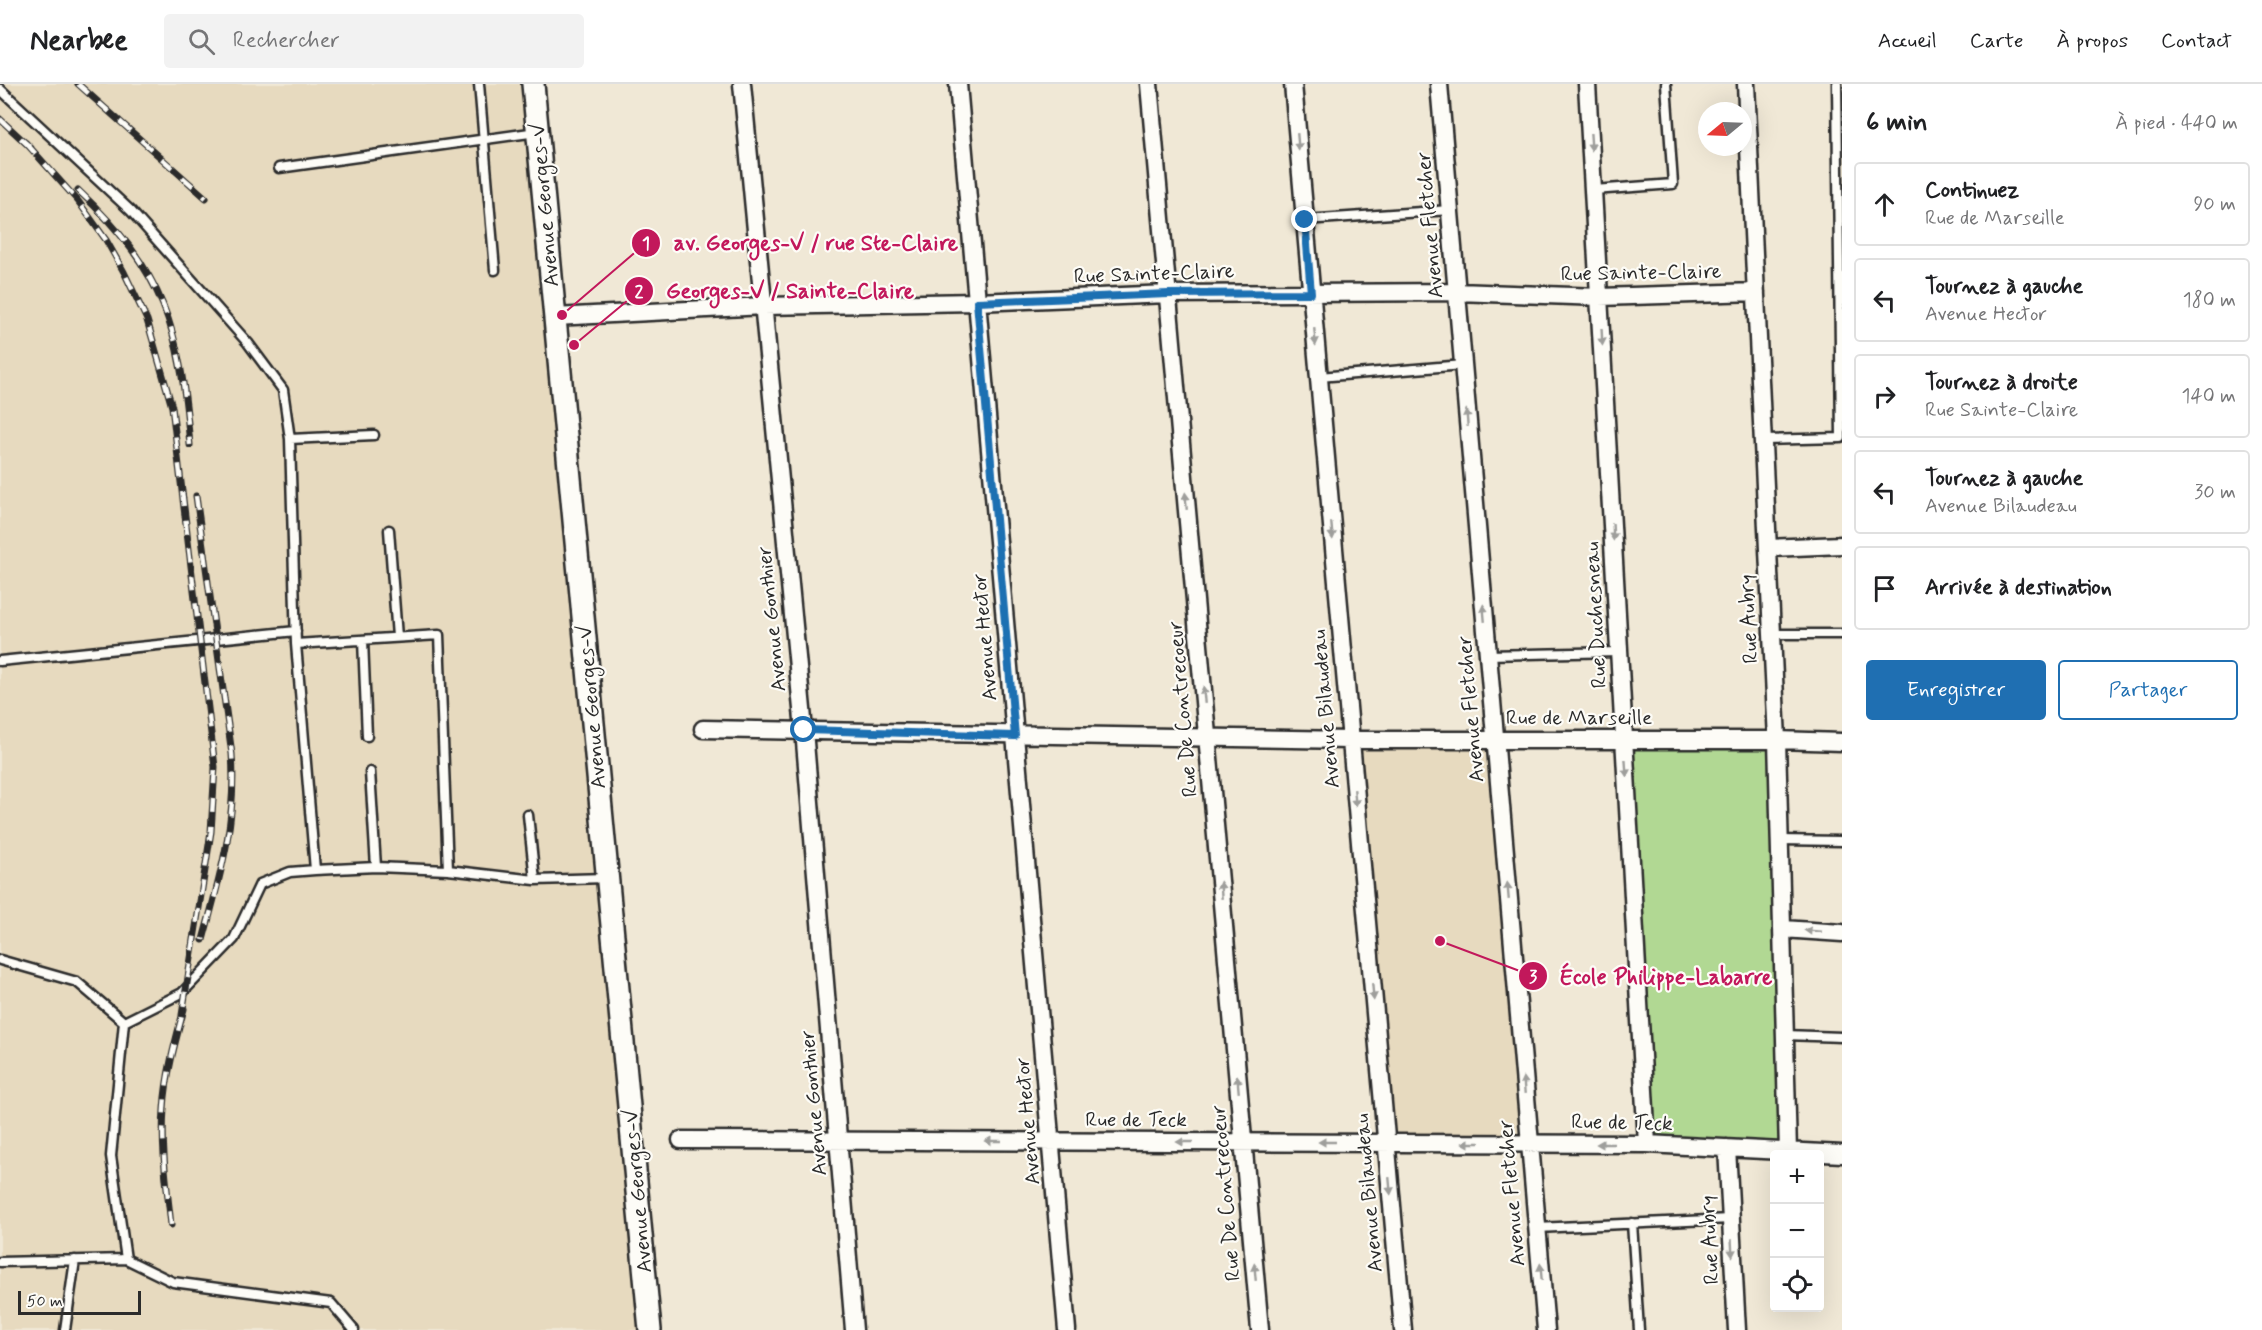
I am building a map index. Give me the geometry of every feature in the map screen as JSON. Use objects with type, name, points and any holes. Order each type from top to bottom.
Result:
[{"type":"street","name":"Avenue Georges-V","points":[[533,84],[650,1330]]},
{"type":"street","name":"Avenue Gonthier","points":[[742,84],[804,730],[854,1330]]},
{"type":"street","name":"Avenue Hector","points":[[958,84],[1067,1330]]},
{"type":"street","name":"Rue De Contrecoeur","points":[[1149,84],[1260,1330]]},
{"type":"street","name":"Avenue Bilaudeau","points":[[1293,84],[1403,1330]]},
{"type":"street","name":"Avenue Fletcher","points":[[1439,84],[1546,1330]]},
{"type":"street","name":"Rue Duchesneau","points":[[1587,84],[1647,1144]]},
{"type":"street","name":"Rue Aubry","points":[[1746,84],[1777,740],[1788,1150]]},
{"type":"street","name":"Rue Sainte-Claire","points":[[555,317],[764,306],[977,302],[1168,294],[1457,292],[1600,297],[1756,292]]},
{"type":"street","points":[[1768,548],[1842,545]]},
{"type":"street","name":"Rue de Marseille","points":[[703,729],[1350,740],[1842,742]]},
{"type":"street","points":[[1783,929],[1842,933]]},
{"type":"street","name":"Rue de Teck","points":[[681,1140],[1647,1144],[1770,1151]]},
{"type":"street","name":"Rue Aubry","points":[[1727,1148],[1737,1330]]},
{"type":"street","name":"Rue de Teck","points":[[1824,1153],[1842,1154]]},
{"type":"lane","points":[[479,84],[495,270]]},
{"type":"lane","points":[[1594,190],[1673,184],[1666,84]]},
{"type":"lane","points":[[1762,440],[1842,438],[1837,84]]},
{"type":"lane","points":[[0,89],[131,211],[248,344],[283,390],[290,439],[296,644],[315,870]]},
{"type":"lane","points":[[279,168],[537,132]]},
{"type":"lane","points":[[1305,220],[1450,210]]},
{"type":"lane","points":[[1319,377],[1463,364]]},
{"type":"lane","points":[[290,439],[374,435]]},
{"type":"lane","points":[[389,530],[397,638]]},
{"type":"lane","points":[[0,661],[296,632]]},
{"type":"lane","points":[[1772,634],[1842,634]]},
{"type":"lane","points":[[296,644],[439,635],[448,870]]},
{"type":"lane","points":[[363,640],[367,736]]},
{"type":"lane","points":[[1487,654],[1619,652]]},
{"type":"lane","points":[[370,772],[376,867]]},
{"type":"lane","points":[[528,815],[535,880]]},
{"type":"lane","points":[[1780,840],[1842,841]]},
{"type":"lane","points":[[124,1022],[182,993],[234,939],[260,884],[290,872],[376,867],[448,870],[535,880],[607,878]]},
{"type":"lane","points":[[0,960],[77,982],[124,1022]]},
{"type":"lane","points":[[124,1022],[111,1156],[126,1258]]},
{"type":"lane","points":[[1785,1035],[1842,1037]]},
{"type":"lane","points":[[1537,1227],[1730,1219]]},
{"type":"lane","points":[[1632,1223],[1639,1330]]},
{"type":"lane","points":[[0,1262],[126,1258],[173,1282],[331,1303],[354,1330]]},
{"type":"lane","points":[[65,1330],[75,1260]]},
{"type":"shaded area","points":[[0,84],[526,84],[643,1330],[0,1330]]},
{"type":"shaded area","points":[[1495,739],[1529,1143],[1386,1143],[1350,740]]},
{"type":"green space","points":[[1624,740],[1777,740],[1788,1150],[1647,1144]]},
{"type":"railway","points":[[78,84],[206,198]]},
{"type":"railway","points":[[0,119],[31,148]]},
{"type":"railway","points":[[26,143],[78,201],[106,240],[124,272],[147,320],[172,407],[215,767],[211,832],[182,1015]]},
{"type":"railway","points":[[78,190],[131,248],[149,276],[163,305],[181,368],[190,445]]},
{"type":"railway","points":[[196,496],[232,754],[233,778],[226,848],[203,940]]},
{"type":"railway","points":[[171,1225],[163,1124],[169,1071],[184,1009]]},
{"type":"place","name":"av. Georges-V / rue Ste-Claire","points":[[562,315]]},
{"type":"place","name":"Georges-V / Sainte-Claire","points":[[574,345]]},
{"type":"place","name":"École Philippe-Labarre","points":[[1440,941]]},
{"type":"route","points":[[804,730],[1015,736],[977,302],[1168,294],[1311,293],[1305,220]]}]
